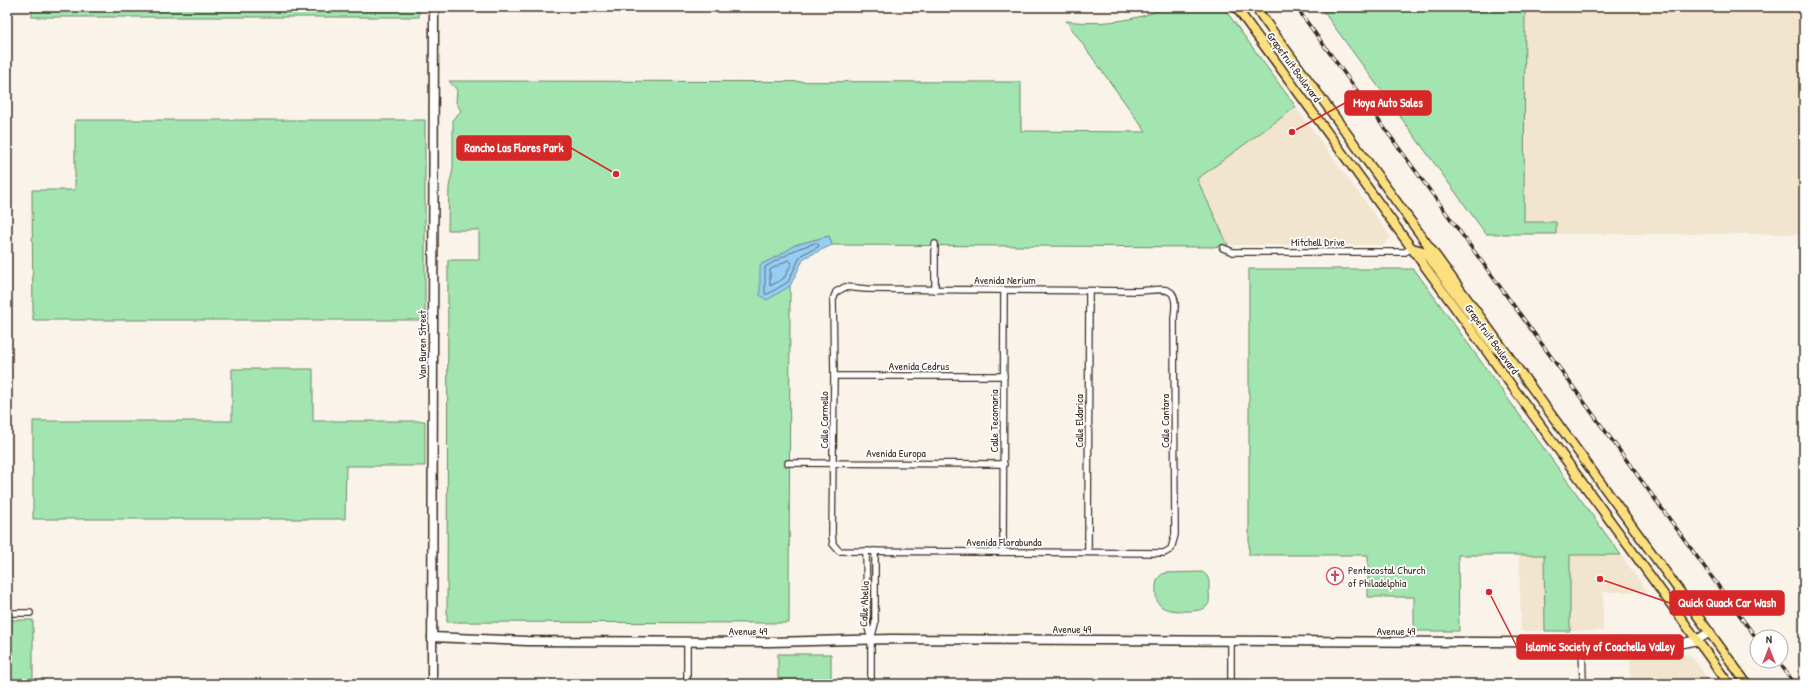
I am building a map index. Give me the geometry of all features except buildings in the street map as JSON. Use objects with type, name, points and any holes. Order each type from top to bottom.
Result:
[{"type":"main road","name":"Grapefruit Boulevard","points":[[1236,7],[1729,684]]},
{"type":"main road","name":"Grapefruit Boulevard","points":[[1255,7],[1747,684]]},
{"type":"main road","points":[[1412,248],[1423,251],[1493,346],[1513,363]]},
{"type":"street","name":"Van Buren Street","points":[[432,684],[434,7]]},
{"type":"street","points":[[935,244],[935,290]]},
{"type":"street","name":"Mitchell Drive","points":[[1223,248],[1234,252],[1405,252],[1412,248]]},
{"type":"street","name":"Avenida Nerium","points":[[836,292],[845,287],[866,289],[1090,291],[1164,289],[1173,294]]},
{"type":"street","name":"Calle Tecomaria","points":[[1003,552],[1004,290]]},
{"type":"street","name":"Calle Eldarica","points":[[1088,552],[1090,291]]},
{"type":"street","name":"Calle Carmello","points":[[836,292],[833,300],[834,463],[832,540],[836,548]]},
{"type":"street","name":"Calle Cantara","points":[[1171,548],[1175,535],[1174,318],[1176,302],[1173,294]]},
{"type":"street","name":"Avenida Cedrus","points":[[834,376],[1004,376]]},
{"type":"street","name":"Avenida Europa","points":[[788,463],[1004,464]]},
{"type":"street","name":"Avenida Florabunda","points":[[836,548],[844,552],[1164,553],[1171,548]]},
{"type":"street","name":"Calle Abelia","points":[[866,551],[866,624],[871,640]]},
{"type":"street","name":"Calle Abelia","points":[[871,640],[875,624],[875,551]]},
{"type":"street","points":[[7,613],[30,613]]},
{"type":"street","name":"Avenue 49","points":[[432,637],[527,641],[687,642],[871,640],[1684,643],[1697,640],[1710,632]]},
{"type":"street","points":[[871,640],[871,684]]},
{"type":"street","points":[[1231,641],[1231,684]]},
{"type":"street","points":[[687,642],[687,684]]},
{"type":"street","points":[[1582,643],[1583,684]]},
{"type":"shaded area","points":[[1525,7],[1804,7],[1804,234],[1556,234],[1556,222],[1524,222]]},
{"type":"shaded area","points":[[1296,107],[1391,237],[1384,245],[1228,245],[1197,179]]},
{"type":"shaded area","points":[[1519,555],[1544,555],[1545,631],[1521,631]]},
{"type":"shaded area","points":[[1570,555],[1621,555],[1648,592],[1603,592],[1603,631],[1570,631]]},
{"type":"shaded area","points":[[1630,655],[1685,655],[1692,657],[1712,684],[1630,684]]},
{"type":"green space","points":[[32,7],[419,7],[419,17],[32,17]]},
{"type":"green space","points":[[1166,7],[1223,7],[1296,107],[1197,179],[1228,245],[1213,247],[832,245],[829,236],[795,245],[780,255],[760,265],[790,286],[789,623],[447,622],[448,260],[479,260],[479,230],[448,230],[449,187],[453,169],[453,119],[461,111],[456,102],[457,90],[449,81],[1021,82],[1021,131],[1146,132],[1066,21],[1091,23],[1117,21],[1142,16]]},
{"type":"green space","points":[[1320,7],[1525,7],[1524,222],[1556,222],[1556,234],[1486,234]]},
{"type":"green space","points":[[75,120],[425,120],[425,320],[33,320],[32,190],[75,190]]},
{"type":"green space","points":[[1249,269],[1414,269],[1621,555],[1570,555],[1570,631],[1545,631],[1544,555],[1458,555],[1459,631],[1414,631],[1414,597],[1368,597],[1368,555],[1249,555]]},
{"type":"green space","points":[[232,369],[313,369],[313,421],[425,421],[425,466],[346,466],[345,519],[33,519],[33,421],[232,421]]},
{"type":"green space","points":[[1202,572],[1208,577],[1209,582],[1209,601],[1206,607],[1191,611],[1177,611],[1165,609],[1158,603],[1156,596],[1156,583],[1159,577],[1164,573]]},
{"type":"green space","points":[[7,620],[33,620],[33,684],[7,684]]},
{"type":"green space","points":[[778,654],[831,654],[831,684],[778,683]]},
{"type":"water","points":[[829,236],[832,245],[804,258],[790,286],[767,300],[760,295],[760,265],[780,255],[795,245]]},
{"type":"railway","points":[[1296,7],[1750,629]]},
{"type":"railway","points":[[1784,669],[1795,684]]},
{"type":"place","name":"Moya Auto Sales","points":[[1292,132]]},
{"type":"place","name":"Rancho Las Flores Park","points":[[616,174]]},
{"type":"place","name":"Pentecostal Church of Philadelphia","points":[[1335,576]]},
{"type":"place","name":"Quick Quack Car Wash","points":[[1600,579]]},
{"type":"place","name":"Islamic Society of Coachella Valley","points":[[1489,592]]}]
